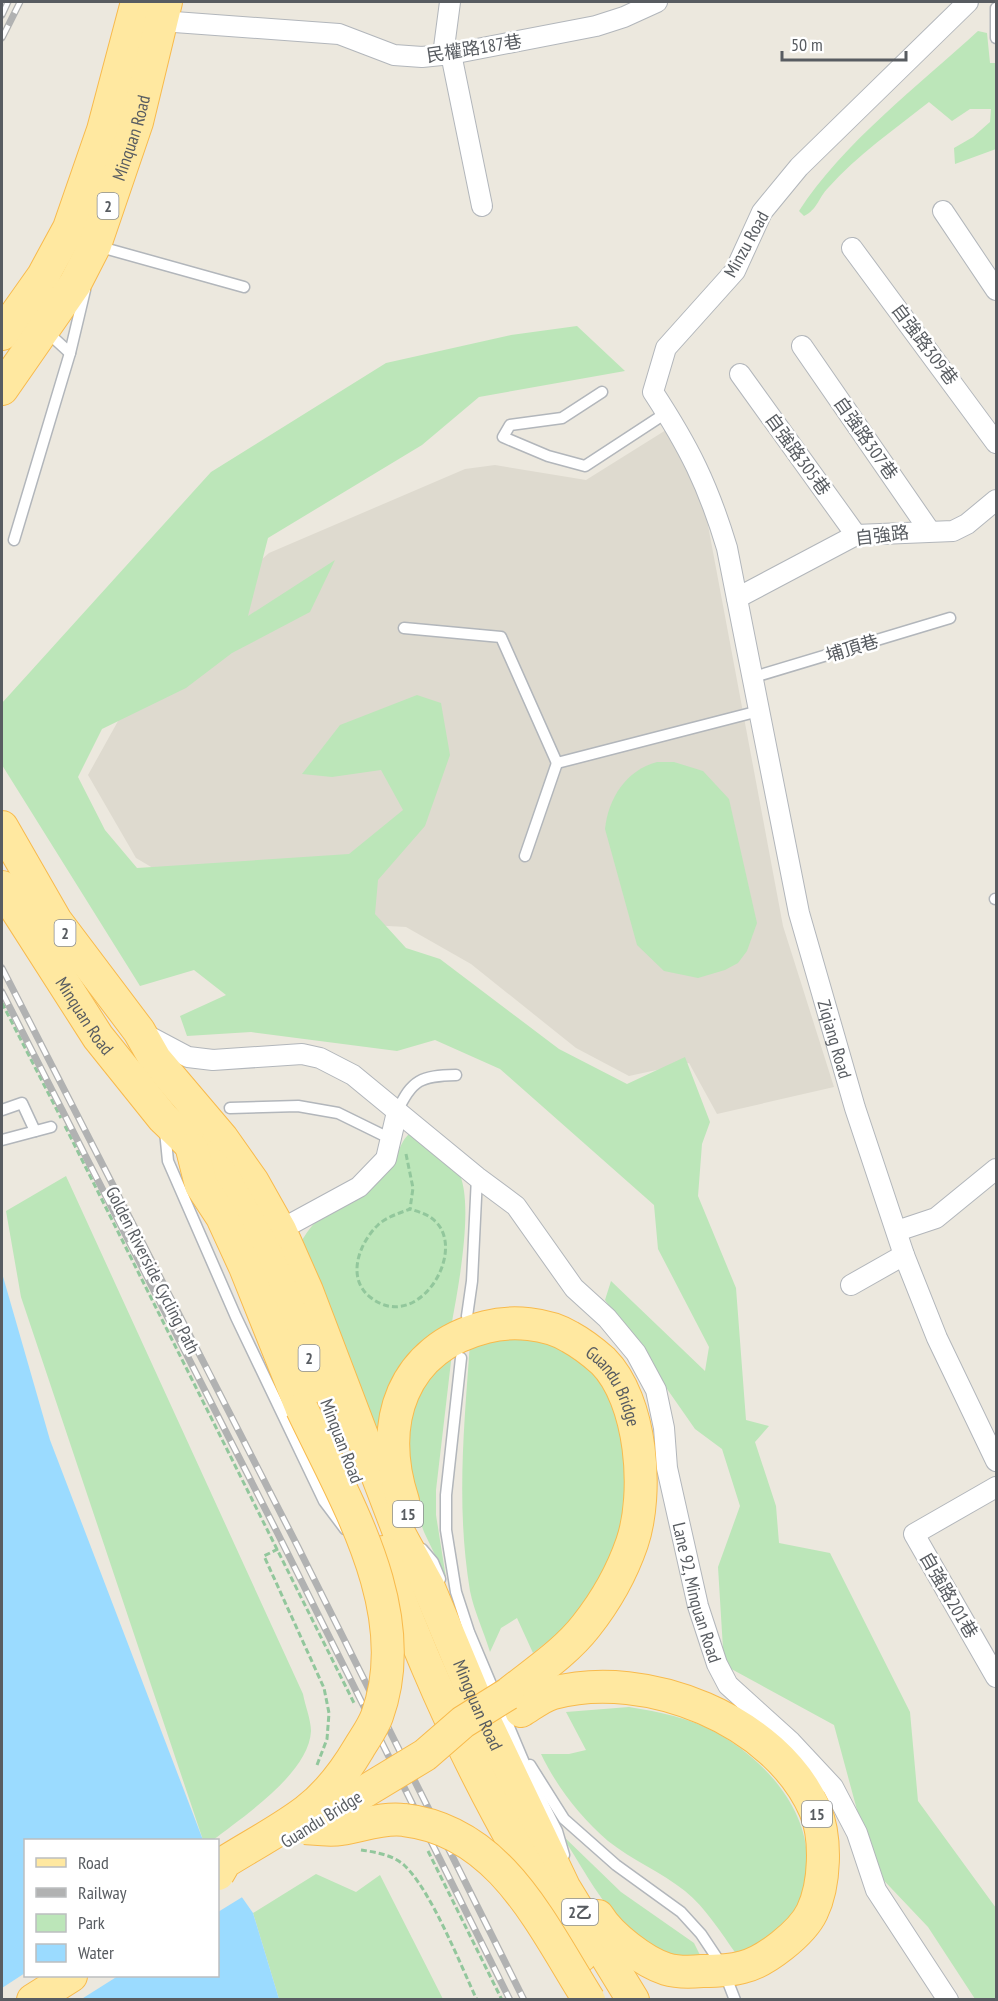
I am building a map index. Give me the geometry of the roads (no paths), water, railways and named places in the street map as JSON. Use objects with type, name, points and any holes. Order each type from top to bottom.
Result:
[{"type":"main road","name":"Minquan Road","points":[[2,389],[75,284],[95,245],[137,122],[149,13]]},
{"type":"main road","name":"Minquan Road","points":[[2,334],[43,276],[69,228],[103,130],[149,13]]},
{"type":"main road","name":"Minquan Road","points":[[2,827],[56,921],[103,987],[139,1031],[155,1059],[222,1138],[253,1182],[280,1230],[307,1291],[400,1535],[429,1588]]},
{"type":"main road","name":"Minquan Road","points":[[2,887],[98,1037],[163,1118],[192,1149],[222,1175],[270,1262],[380,1540],[393,1585],[505,1848],[609,2000]]},
{"type":"main road","points":[[192,1149],[201,1185],[222,1217],[245,1267],[302,1409],[356,1524],[378,1586],[386,1629],[388,1667],[377,1717],[347,1768],[308,1810],[225,1862],[219,1872]]},
{"type":"main road","name":"Guandu Bridge","points":[[219,1882],[425,1755],[472,1737],[515,1702],[586,1626],[613,1586],[633,1542],[642,1493],[638,1442],[623,1391],[604,1362],[569,1336],[537,1325],[500,1323],[466,1332],[431,1353],[410,1377],[402,1393],[392,1439],[399,1488],[418,1545],[429,1588]]},
{"type":"main road","name":"Mingquan Road","points":[[429,1588],[482,1716],[535,1821]]},
{"type":"main road","name":"Guandu Bridge","points":[[515,1702],[588,1687],[651,1690],[712,1710],[755,1737],[792,1772],[816,1811],[825,1862],[812,1913],[782,1947],[743,1967],[700,1972],[666,1969],[626,1946],[601,1920],[564,1856],[535,1821]]},
{"type":"main road","points":[[305,1828],[338,1830],[403,1819],[442,1828],[472,1843],[497,1864],[525,1899],[579,1995]]},
{"type":"main road","name":"2乙","points":[[535,1821],[564,1887],[633,2000]]},
{"type":"main road","points":[[33,2000],[69,1977]]},
{"type":"street","points":[[450,2],[447,54],[482,206]]},
{"type":"street","name":"民權路187巷","points":[[149,13],[339,33],[394,55],[447,54],[596,26],[626,10],[657,2]]},
{"type":"street","name":"Minzu Road","points":[[737,598],[727,548],[711,496],[684,438],[653,392],[666,348],[735,271],[762,212],[800,167],[968,2]]},
{"type":"street","points":[[943,211],[996,290]]},
{"type":"street","name":"自強路309巷","points":[[852,248],[996,443]]},
{"type":"street","name":"自強路307巷","points":[[802,346],[929,530]]},
{"type":"street","name":"自強路305巷","points":[[740,374],[856,535]]},
{"type":"street","name":"自強路","points":[[737,598],[856,535],[929,530],[953,531],[968,524],[996,500]]},
{"type":"street","name":"Ziqiang Road","points":[[737,598],[799,913],[855,1108],[904,1255],[937,1338],[996,1461]]},
{"type":"street","name":"Minquan Road","points":[[139,1031],[188,1057],[213,1060],[284,1054],[320,1058],[353,1075],[477,1177]]},
{"type":"street","points":[[280,1230],[359,1187],[386,1160],[393,1140],[397,1112]]},
{"type":"street","points":[[897,1231],[936,1218],[996,1169]]},
{"type":"street","name":"Lane 92, Minquan Road","points":[[477,1177],[516,1206],[574,1288],[607,1318],[636,1353],[656,1390],[664,1428],[670,1479],[698,1606],[717,1664],[728,1685],[791,1742],[833,1787],[857,1833],[876,1890],[948,2000]]},
{"type":"street","points":[[851,1285],[904,1255]]},
{"type":"street","name":"自強路201巷","points":[[996,1487],[914,1534],[996,1677]]},
{"type":"lane","points":[[996,8],[996,38]]},
{"type":"lane","points":[[14,540],[70,353],[95,245],[244,287]]},
{"type":"lane","points":[[45,329],[70,353]]},
{"type":"lane","points":[[602,392],[562,418],[510,425],[503,437],[548,456],[585,466],[666,412]]},
{"type":"lane","name":"埔頂巷","points":[[754,677],[950,618]]},
{"type":"lane","points":[[404,628],[501,637],[557,763],[525,856]]},
{"type":"lane","points":[[557,763],[759,711]]},
{"type":"lane","points":[[397,1112],[408,1088],[432,1076],[456,1075]]},
{"type":"lane","points":[[2,1110],[22,1102],[35,1131]]},
{"type":"lane","points":[[230,1108],[298,1106],[338,1113],[393,1140]]},
{"type":"lane","points":[[163,1118],[168,1161],[231,1308],[324,1501],[375,1569],[393,1585]]},
{"type":"lane","points":[[2,1140],[51,1126]]},
{"type":"lane","points":[[466,1316],[472,1281],[477,1177]]},
{"type":"lane","points":[[461,1358],[446,1495],[446,1530],[456,1592],[469,1632],[522,1753],[533,1784],[557,1831],[564,1856]]},
{"type":"lane","points":[[418,1545],[433,1562],[455,1614],[469,1632]]},
{"type":"lane","points":[[522,1753],[564,1819],[616,1865],[681,1912],[701,1934],[719,1961]]},
{"type":"lane","name":"2乙","points":[[505,1848],[521,1901],[579,1995]]},
{"type":"lane","points":[[728,1982],[735,2000]]},
{"type":"water","points":[[2,1273],[50,1440],[203,1839],[24,1839],[24,1977],[219,1977],[219,1864],[253,1913],[279,1999],[2,1999]]},
{"type":"railway","points":[[2,15],[8,2]]},
{"type":"railway","points":[[2,38],[20,2]]},
{"type":"railway","points":[[2,968],[298,1547],[524,2000]]},
{"type":"railway","points":[[2,992],[278,1534],[510,2000]]}]
